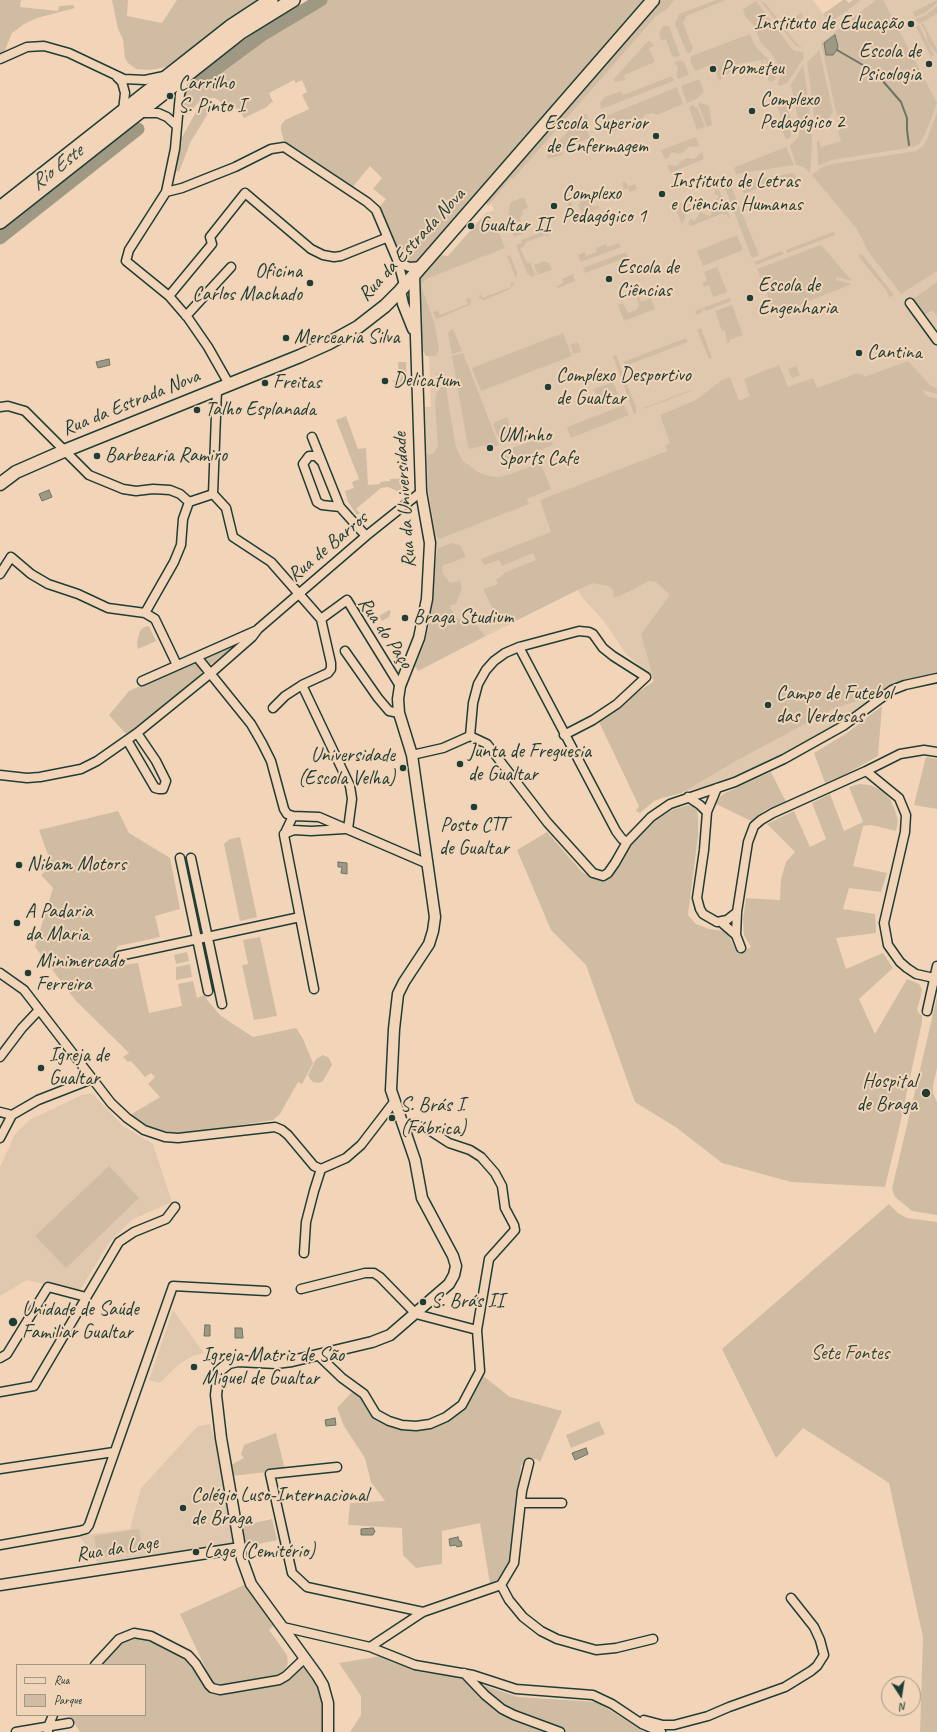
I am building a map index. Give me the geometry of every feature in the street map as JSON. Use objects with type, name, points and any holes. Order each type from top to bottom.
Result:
[{"type":"main road","points":[[0,208],[230,27],[271,0]]},
{"type":"main road","points":[[0,222],[241,32],[293,0]]},
{"type":"main road","name":"Rua da Estrada Nova","points":[[0,484],[16,472],[64,450],[300,356],[344,336],[358,327],[385,306],[402,288],[653,0]]},
{"type":"street","points":[[0,59],[27,47],[44,46],[69,53],[124,79],[139,80],[169,75]]},
{"type":"street","points":[[194,69],[181,89],[175,149],[166,192],[129,250],[126,261],[169,296],[186,316],[208,347],[229,384]]},
{"type":"street","points":[[116,76],[122,82],[125,93],[123,110]]},
{"type":"street","points":[[138,113],[158,112],[167,117],[177,126]]},
{"type":"street","points":[[166,192],[182,188],[235,167],[271,148],[284,147],[367,202],[376,210],[386,238],[398,262],[402,288]]},
{"type":"street","points":[[169,296],[212,244],[210,237],[245,193],[311,249],[323,255],[334,257],[342,256],[386,238]]},
{"type":"street","points":[[398,262],[418,270]]},
{"type":"street","points":[[186,316],[231,267]]},
{"type":"street","name":"Rua da Universidade","points":[[411,311],[418,270]]},
{"type":"street","name":"Rua da Universidade","points":[[240,1548],[221,1438],[216,1395],[219,1371],[229,1363],[238,1361],[276,1363],[292,1361],[372,1342],[384,1337],[416,1314],[449,1284],[454,1275],[456,1266],[453,1256],[422,1198],[414,1160],[403,1122],[394,1102],[391,1090],[394,1029],[398,994],[404,982],[429,944],[435,917],[412,755],[399,713],[398,699],[400,686],[419,638],[427,599],[430,543],[421,492],[415,342],[411,311],[408,299],[402,288]]},
{"type":"street","points":[[910,303],[937,340]]},
{"type":"street","points":[[385,306],[411,311]]},
{"type":"street","points":[[217,389],[213,494],[226,508],[233,537],[272,562],[321,619],[331,663],[331,669],[328,673],[302,685],[285,696],[273,708]]},
{"type":"street","points":[[0,407],[8,406],[25,411],[89,476],[124,489],[136,491],[153,489],[170,490],[180,494],[189,502]]},
{"type":"street","points":[[312,437],[340,506],[366,536]]},
{"type":"street","points":[[321,461],[316,456],[309,456],[303,464],[317,502],[322,505],[340,506]]},
{"type":"street","name":"Rua de Barros","points":[[258,630],[366,536],[421,492]]},
{"type":"street","points":[[189,502],[213,494]]},
{"type":"street","points":[[145,613],[174,562],[181,545],[183,519],[189,502]]},
{"type":"street","points":[[0,574],[11,557],[31,574],[48,584],[78,594],[108,608],[145,613],[155,619],[177,665]]},
{"type":"street","name":"Rua do Paço","points":[[321,619],[346,600],[400,686]]},
{"type":"street","points":[[142,681],[258,630]]},
{"type":"street","points":[[1,776],[27,778],[40,777],[76,770],[97,761],[139,732],[211,673],[258,630]]},
{"type":"street","points":[[470,736],[473,704],[478,684],[486,670],[505,653],[518,647],[579,631],[589,632],[593,634],[603,648],[613,656],[646,677],[616,704],[592,720],[564,734]]},
{"type":"street","points":[[518,647],[616,831],[622,839],[627,842]]},
{"type":"street","points":[[345,651],[389,711],[399,713]]},
{"type":"street","points":[[197,657],[251,724],[262,743],[271,762],[284,809],[287,814],[293,816],[319,817],[428,864]]},
{"type":"street","points":[[470,736],[486,744],[547,822],[593,873],[603,876],[608,873],[627,842],[660,810],[670,804],[736,782],[811,745],[857,717],[892,690],[905,684],[937,678]]},
{"type":"street","points":[[302,685],[350,786],[352,799],[348,829]]},
{"type":"street","points":[[128,740],[155,788],[159,790],[163,788],[166,785],[166,781],[139,732]]},
{"type":"street","points":[[412,755],[443,748],[470,736]]},
{"type":"street","points":[[741,948],[736,935],[737,912],[748,842],[754,826],[773,813],[866,771],[892,757],[908,752],[924,750],[937,752]]},
{"type":"street","points":[[866,771],[899,798],[906,815],[906,832],[884,923],[888,944],[900,962],[907,968],[916,974],[934,978]]},
{"type":"street","points":[[717,788],[707,812],[704,850],[697,898],[700,909],[707,917],[716,922],[721,922],[732,917],[737,912]]},
{"type":"street","points":[[688,797],[707,812]]},
{"type":"street","points":[[293,816],[284,835],[314,989]]},
{"type":"street","points":[[284,835],[294,830],[311,831],[348,829]]},
{"type":"street","points":[[180,858],[208,991]]},
{"type":"street","points":[[191,858],[222,1004]]},
{"type":"street","points":[[119,956],[300,917]]},
{"type":"street","points":[[721,922],[736,935]]},
{"type":"street","points":[[927,1011],[937,966]]},
{"type":"street","points":[[0,973],[20,987],[111,1103],[127,1118],[144,1130],[178,1138],[275,1127],[288,1135],[314,1166],[321,1169],[346,1158],[361,1145],[394,1102]]},
{"type":"street","points":[[0,1057],[22,1028],[38,1011]]},
{"type":"street","points":[[0,1138],[12,1114],[38,1100],[92,1079]]},
{"type":"street","points":[[0,1112],[12,1114]]},
{"type":"street","points":[[318,1355],[342,1378],[364,1394],[376,1414],[389,1421],[402,1425],[416,1426],[430,1424],[446,1417],[462,1405],[480,1371],[477,1330],[489,1259],[515,1230],[505,1208],[502,1186],[495,1173],[482,1156],[449,1143],[429,1130],[403,1122]]},
{"type":"street","points":[[304,1253],[306,1222],[321,1169]]},
{"type":"street","points":[[0,1392],[34,1386],[119,1242],[134,1232],[166,1219],[175,1207]]},
{"type":"street","points":[[301,1289],[365,1273],[374,1273],[380,1277],[416,1314],[477,1330]]},
{"type":"street","points":[[0,1545],[86,1530],[93,1514],[173,1286],[266,1291]]},
{"type":"street","points":[[0,1358],[7,1354],[48,1287],[86,1297]]},
{"type":"street","points":[[0,1469],[114,1452]]},
{"type":"street","points":[[370,1647],[423,1612],[501,1585],[514,1563],[521,1503],[529,1463]]},
{"type":"street","points":[[337,1467],[270,1474],[292,1574],[307,1587],[423,1612]]},
{"type":"street","points":[[521,1503],[562,1503]]},
{"type":"street","points":[[240,1548],[242,1559],[251,1584],[317,1675],[326,1694],[328,1732]]},
{"type":"street","name":"Rua da Lage","points":[[0,1585],[240,1548]]},
{"type":"street","points":[[501,1585],[509,1600],[523,1617],[541,1631],[557,1639],[596,1650],[616,1648],[653,1639]]},
{"type":"street","points":[[629,1715],[663,1724],[674,1725],[687,1722],[768,1694],[804,1676],[817,1666],[824,1655],[820,1640],[814,1627],[792,1598]]},
{"type":"street","points":[[283,1627],[370,1647],[424,1668],[464,1673],[516,1689],[593,1695],[612,1704],[642,1724],[661,1732]]},
{"type":"street","points":[[97,1664],[119,1639],[134,1633],[151,1636],[188,1655],[196,1664],[209,1685],[216,1690],[279,1680],[286,1676],[305,1658]]},
{"type":"street","points":[[464,1673],[485,1695],[502,1709],[560,1732]]},
{"type":"street","points":[[48,1729],[53,1716]]},
{"type":"street","points":[[16,1732],[48,1729],[69,1723]]},
{"type":"shaded area","points":[[662,0],[813,0],[827,19],[853,0],[937,0],[937,674],[912,679],[897,684],[881,693],[838,726],[733,779],[661,798],[654,801],[640,813],[636,811],[639,806],[654,681],[646,671],[626,654],[603,620],[580,595],[578,589],[418,671],[415,666],[425,642],[430,622],[437,549],[428,490],[426,445],[425,407],[431,407],[429,357],[422,350],[418,280],[439,255],[448,256],[486,213],[494,210],[492,204],[487,206],[486,202]]},
{"type":"shaded area","points":[[835,35],[838,46],[837,50],[833,55],[826,55],[824,43]]},
{"type":"shaded area","points":[[109,359],[110,365],[98,368],[96,362]]},
{"type":"shaded area","points":[[49,490],[52,497],[42,501],[39,494]]},
{"type":"shaded area","points":[[338,862],[347,863],[347,874],[341,873],[342,867],[338,867]]},
{"type":"shaded area","points":[[92,1093],[123,1126],[153,1144],[172,1202],[133,1219],[109,1243],[78,1293],[27,1280],[0,1296],[0,1167],[15,1134],[31,1119],[82,1095]]},
{"type":"shaded area","points":[[173,1310],[204,1353],[193,1356],[179,1364],[160,1383],[149,1380]]},
{"type":"shaded area","points":[[205,1325],[210,1325],[210,1336],[204,1336]]},
{"type":"shaded area","points":[[235,1328],[242,1328],[243,1338],[235,1338]]},
{"type":"shaded area","points":[[335,1418],[336,1425],[326,1426],[325,1420]]},
{"type":"shaded area","name":"Colégio Luso-Internacional de Braga","points":[[210,1424],[213,1435],[218,1434],[237,1545],[99,1565],[79,1536],[130,1529],[141,1488],[198,1426]]},
{"type":"shaded area","points":[[586,1448],[588,1454],[575,1460],[572,1453]]},
{"type":"shaded area","points":[[373,1528],[375,1531],[373,1535],[361,1535],[361,1529]]},
{"type":"shaded area","points":[[458,1537],[462,1546],[450,1546],[449,1539]]},
{"type":"green space","points":[[0,0],[21,0],[20,7],[58,11],[59,6],[73,5],[75,8],[37,18],[24,24],[12,33],[5,50],[5,54],[0,55]]},
{"type":"green space","points":[[112,0],[128,0],[127,16],[162,23],[177,0],[257,0],[166,67],[150,70],[136,69],[128,63],[125,58],[123,39],[118,29]]},
{"type":"green space","points":[[309,0],[645,0],[420,259],[409,263],[402,262],[378,209],[386,199],[373,189],[382,178],[370,166],[351,189],[284,141],[281,125],[285,120],[309,109],[302,95],[307,92],[302,80],[296,83],[294,80],[269,93],[273,102],[267,107],[244,118],[233,103],[226,108],[224,104],[215,98],[209,98],[199,102],[187,115],[184,101],[187,88],[216,61],[243,40]]},
{"type":"green space","points":[[662,0],[674,0],[668,8],[656,16],[513,179],[511,178],[491,202],[487,204],[486,202]]},
{"type":"green space","points":[[716,0],[726,0],[686,16],[683,23],[693,48],[691,52],[687,53],[675,24],[679,14]]},
{"type":"green space","points":[[760,0],[766,4],[796,43],[803,48],[795,45]]},
{"type":"green space","points":[[843,0],[846,0],[849,3],[853,0],[861,0],[830,23],[823,14]]},
{"type":"green space","points":[[876,0],[883,0],[937,103],[925,134],[919,144],[913,147],[832,160],[818,166],[817,141],[819,141],[821,147],[841,141],[838,132],[840,129],[821,43]]},
{"type":"green space","points":[[937,0],[937,3],[925,13],[915,17],[913,12]]},
{"type":"green space","points":[[756,1],[792,49],[803,52],[804,58],[787,83],[780,86],[777,85],[781,76],[778,65],[772,54],[761,43],[754,26],[745,16],[743,9]]},
{"type":"green space","points":[[937,6],[937,14],[919,24],[916,19],[926,15]]},
{"type":"green space","points":[[802,12],[802,18],[799,21],[795,23],[789,21]]},
{"type":"green space","points":[[923,23],[937,49],[937,54],[928,43],[926,33],[921,24]]},
{"type":"green space","points":[[919,25],[934,55],[931,57],[916,27]]},
{"type":"green space","points":[[663,26],[669,26],[680,56],[672,56],[666,39],[661,41],[659,33]]},
{"type":"green space","points":[[750,34],[755,46],[771,62],[776,74],[775,80],[770,82],[768,79],[770,66],[767,65],[765,59],[763,60],[764,64],[761,60],[738,64],[719,81],[713,64],[695,71],[690,60],[691,56]]},
{"type":"green space","points":[[648,41],[650,41],[654,46],[649,48],[655,62],[624,75],[625,80],[615,82],[614,79]]},
{"type":"green space","points":[[819,49],[833,112],[829,118],[815,122],[807,62]]},
{"type":"green space","points":[[680,60],[684,62],[689,75],[678,79],[676,74],[678,69],[675,62]]},
{"type":"green space","points":[[803,65],[807,88],[812,143],[810,173],[804,167],[796,165],[790,146],[799,136],[800,129],[791,85]]},
{"type":"green space","points":[[672,76],[674,81],[601,109],[600,103],[605,97],[621,91],[623,95]]},
{"type":"green space","points":[[699,79],[704,92],[696,99],[687,103],[681,86]]},
{"type":"green space","points":[[677,87],[683,104],[657,115],[653,113],[645,115],[640,121],[610,133],[604,117]]},
{"type":"green space","points":[[700,103],[709,106],[712,125],[707,127],[698,104]]},
{"type":"green space","points":[[786,103],[791,120],[785,126],[777,106]]},
{"type":"green space","points":[[694,105],[695,108],[697,107],[705,127],[697,130],[689,107]]},
{"type":"green space","points":[[204,106],[208,106],[209,112],[191,141],[179,172],[174,170],[181,139],[196,112]]},
{"type":"green space","points":[[937,113],[937,271],[901,294],[868,251],[857,229],[812,175],[822,167],[833,164],[916,151],[923,146],[927,139]]},
{"type":"green space","points":[[583,114],[586,114],[590,123],[585,125],[590,138],[561,149],[563,155],[547,159],[547,155]]},
{"type":"green space","points":[[792,125],[791,136],[786,140],[782,130]]},
{"type":"green space","points":[[696,137],[699,146],[689,146],[685,151],[679,154],[672,152],[668,158],[665,159],[661,150]]},
{"type":"green space","points":[[786,147],[794,165],[736,174],[734,169],[735,167]]},
{"type":"green space","points":[[702,152],[704,159],[670,173],[667,165],[677,166],[682,160],[687,158],[694,159]]},
{"type":"green space","points":[[793,173],[797,179],[790,181],[786,177],[744,194],[739,182]]},
{"type":"green space","points":[[727,176],[759,255],[752,258],[721,178]]},
{"type":"green space","points":[[626,182],[628,187],[635,184],[637,189],[630,192],[628,188],[624,189],[622,183]]},
{"type":"green space","points":[[718,187],[730,217],[728,218],[727,214],[724,215],[724,213],[691,226],[688,224],[690,219],[695,221],[700,212],[710,216],[714,206],[719,208],[721,203],[716,201],[719,196],[714,194],[716,188]]},
{"type":"green space","points":[[588,193],[593,207],[598,205],[599,208],[583,214],[578,205],[581,203],[578,197]]},
{"type":"green space","points":[[524,197],[528,208],[522,210],[523,214],[520,218],[524,230],[530,231],[514,237],[508,222],[509,207],[511,202]]},
{"type":"green space","points":[[672,199],[685,205],[683,210],[687,212],[682,225]]},
{"type":"green space","points":[[570,200],[577,217],[573,218],[567,201]]},
{"type":"green space","points":[[486,213],[490,223],[496,224],[505,248],[426,279],[421,285],[435,325],[439,350],[436,356],[426,356],[422,350],[418,280],[439,255],[448,256]]},
{"type":"green space","points":[[547,230],[549,236],[547,237],[545,235],[525,243],[525,246],[520,248],[528,264],[532,262],[531,265],[535,275],[538,274],[534,265],[545,261],[550,264],[552,270],[531,277],[527,273],[516,245],[522,243],[521,240]]},
{"type":"green space","points":[[833,232],[835,235],[787,253],[786,250]]},
{"type":"green space","points":[[737,235],[743,250],[703,266],[697,251]]},
{"type":"green space","points":[[619,243],[621,247],[581,262],[578,255],[585,252],[586,256],[597,252],[596,248],[606,244],[607,247]]},
{"type":"green space","points":[[821,245],[852,281],[837,277],[836,280],[852,284],[794,307],[793,304],[774,312],[757,269]]},
{"type":"green space","points":[[782,251],[784,254],[756,265],[754,262]]},
{"type":"green space","points":[[626,252],[628,257],[585,273],[583,268]]},
{"type":"green space","points":[[862,254],[894,295],[889,297],[886,290],[858,256]]},
{"type":"green space","points":[[510,255],[517,273],[516,279],[507,256]]},
{"type":"green space","points":[[717,267],[727,292],[713,297],[709,285],[704,287],[702,283],[707,281],[704,272]]},
{"type":"green space","points":[[573,274],[575,281],[558,288],[557,286],[563,283],[562,279]]},
{"type":"green space","points":[[515,282],[513,286],[508,290],[484,300],[479,298],[480,293],[482,298],[511,287],[510,284]]},
{"type":"green space","points":[[937,282],[937,316],[932,310],[924,315],[913,299]]},
{"type":"green space","points":[[639,295],[641,302],[651,298],[655,309],[624,321],[618,305],[623,303],[628,313],[636,310],[639,305],[636,296]]},
{"type":"green space","points":[[468,298],[471,300],[470,305],[436,319],[433,312],[438,310],[440,315],[468,304],[466,299]]},
{"type":"green space","points":[[729,298],[731,301],[706,311],[705,309],[702,310],[702,312],[696,315],[695,311]]},
{"type":"green space","points":[[732,305],[743,335],[729,340],[730,342],[727,343],[725,330],[722,331],[715,311]]},
{"type":"green space","points":[[701,328],[712,358],[709,359],[697,330]]},
{"type":"green space","points":[[453,329],[462,351],[452,354],[448,334],[449,331]]},
{"type":"green space","points":[[563,333],[572,356],[481,391],[472,368]]},
{"type":"green space","points":[[686,338],[688,342],[625,366],[623,362]]},
{"type":"green space","points":[[578,342],[581,352],[574,354],[570,345]]},
{"type":"green space","points":[[463,353],[499,445],[493,447],[492,444],[485,447],[484,445],[470,449],[468,447],[452,356]]},
{"type":"green space","points":[[616,355],[636,407],[636,413],[634,414],[613,356]]},
{"type":"green space","points":[[908,361],[930,385],[937,389],[937,394],[922,390],[927,396],[937,399],[937,674],[912,679],[897,684],[881,693],[835,708],[734,762],[682,793],[654,801],[640,813],[636,811],[639,806],[598,720],[654,681],[641,634],[670,595],[656,582],[649,581],[620,596],[613,597],[614,591],[609,586],[592,583],[507,625],[493,609],[483,589],[498,584],[496,579],[501,577],[500,576],[504,573],[536,560],[533,553],[502,566],[499,560],[484,565],[481,559],[551,532],[540,500],[667,451],[665,446],[670,443],[660,415],[696,400],[722,380],[730,377],[739,401],[750,396],[744,379],[779,365],[788,387],[813,378],[817,388],[858,373],[859,375],[862,374],[864,377]]},
{"type":"green space","points":[[398,362],[406,362],[407,384],[396,384],[393,382],[393,380],[399,380]]},
{"type":"green space","points":[[796,366],[800,375],[792,378],[788,369]]},
{"type":"green space","points":[[438,373],[444,376],[455,443],[463,461],[478,472],[488,476],[498,477],[508,475],[539,463],[542,466],[551,489],[527,499],[529,504],[439,539],[436,536],[428,490],[427,455],[434,453],[438,446],[435,401],[436,394],[442,386],[443,381],[440,375],[435,374]]},
{"type":"green space","points":[[613,382],[618,394],[590,405],[588,401],[597,395],[593,389]]},
{"type":"green space","points":[[693,389],[691,391],[644,409],[644,408]]},
{"type":"green space","points":[[624,405],[629,415],[571,438],[567,427]]},
{"type":"green space","points":[[346,416],[358,449],[366,448],[368,485],[380,484],[380,482],[390,481],[390,479],[410,478],[410,485],[405,490],[401,489],[397,491],[388,487],[381,488],[356,509],[360,513],[357,515],[348,502],[345,491],[354,488],[352,482],[359,479],[336,420]]},
{"type":"green space","points":[[507,417],[514,439],[500,442],[493,424]]},
{"type":"green space","points":[[549,434],[553,445],[507,463],[502,452]]},
{"type":"green space","points":[[451,543],[460,545],[466,557],[442,566],[443,573],[450,583],[460,581],[462,588],[456,604],[449,606],[458,619],[475,623],[485,636],[418,671],[415,666],[425,642],[430,622],[437,549]]},
{"type":"green space","points":[[389,610],[391,611],[389,617],[382,621],[379,616]]},
{"type":"green space","points":[[149,626],[156,641],[138,649],[137,642],[140,631],[144,627]]},
{"type":"green space","points":[[241,640],[215,662],[208,665],[206,663],[205,659],[207,656]]},
{"type":"green space","points":[[399,653],[405,661],[402,667],[393,656]]},
{"type":"green space","points":[[196,662],[201,668],[201,674],[132,732],[128,734],[124,732],[109,715],[129,691]]},
{"type":"green space","points":[[882,706],[878,756],[844,775],[825,783],[814,753],[847,733]]},
{"type":"green space","points":[[926,757],[937,759],[937,809],[914,805]]},
{"type":"green space","points":[[771,772],[786,802],[765,810],[751,821],[716,804],[720,797],[725,793]]},
{"type":"green space","points":[[860,784],[870,785],[881,790],[890,799],[898,821],[896,831],[871,825],[863,826],[853,866],[887,873],[881,892],[849,888],[843,909],[875,914],[876,933],[836,938],[846,969],[883,953],[893,968],[859,999],[875,1034],[907,979],[919,984],[922,989],[917,1009],[919,1014],[922,1015],[922,1022],[885,1187],[791,1182],[722,1163],[677,1128],[635,1102],[586,965],[551,930],[517,850],[547,832],[583,873],[596,880],[600,880],[612,872],[635,840],[654,821],[674,809],[688,805],[693,806],[697,810],[698,836],[688,915],[696,924],[709,929],[724,931],[739,953],[751,947],[744,935],[743,919],[746,898],[780,900],[781,879],[786,862],[795,852],[767,824],[794,811],[810,847],[826,839],[812,803],[830,794],[844,831],[863,822],[849,787]]},
{"type":"green space","points":[[118,811],[129,833],[170,858],[180,909],[155,916],[160,937],[118,946],[114,953],[117,961],[123,965],[138,963],[149,1013],[182,1006],[178,984],[193,981],[197,998],[206,994],[207,1000],[221,1016],[253,1037],[296,1028],[303,1039],[313,1063],[302,1084],[298,1082],[280,1114],[273,1120],[181,1134],[163,1132],[137,1121],[130,1115],[160,1097],[148,1084],[155,1077],[151,1073],[145,1077],[131,1061],[128,1062],[123,1057],[129,1053],[76,1001],[35,947],[53,888],[41,875],[52,866],[39,830]]},
{"type":"green space","points":[[240,837],[257,917],[240,921],[224,844],[230,839]]},
{"type":"green space","points":[[260,937],[277,1016],[254,1020],[242,965],[248,964],[243,940]]},
{"type":"green space","points":[[187,952],[189,961],[176,964],[174,955]]},
{"type":"green space","points":[[190,964],[192,977],[176,980],[176,967]]},
{"type":"green space","name":"Hospital de Braga","points":[[937,997],[937,1068],[933,1093],[937,1102],[937,1215],[912,1211],[895,1197],[892,1189]]},
{"type":"green space","points":[[323,1055],[329,1058],[332,1065],[323,1081],[319,1083],[313,1082],[308,1075],[316,1059]]},
{"type":"green space","points":[[109,1166],[139,1198],[66,1268],[35,1236]]},
{"type":"green space","name":"Sete Fontes","points":[[889,1204],[898,1213],[907,1218],[937,1222],[937,1732],[920,1732],[923,1637],[889,1483],[803,1428],[776,1458],[722,1349]]},
{"type":"green space","points":[[482,1375],[510,1397],[562,1411],[540,1462],[536,1459],[521,1465],[513,1562],[507,1573],[490,1584],[480,1523],[442,1531],[442,1564],[416,1568],[403,1555],[402,1528],[348,1525],[350,1503],[385,1501],[371,1482],[365,1458],[344,1426],[337,1408],[355,1389],[376,1418],[402,1428],[449,1419]]},
{"type":"green space","points":[[599,1421],[605,1434],[571,1448],[566,1435]]},
{"type":"green space","points":[[276,1433],[285,1470],[231,1476],[229,1466],[244,1458],[241,1454],[244,1445]]},
{"type":"green space","points":[[272,1519],[277,1540],[244,1547],[241,1526]]},
{"type":"green space","points":[[139,1529],[143,1551],[98,1558],[94,1536]]},
{"type":"green space","points":[[244,1585],[274,1625],[269,1630],[287,1655],[288,1664],[284,1670],[276,1676],[214,1686],[180,1614]]},
{"type":"green space","points":[[134,1636],[151,1640],[172,1649],[189,1660],[210,1691],[218,1693],[279,1683],[298,1669],[307,1667],[321,1692],[324,1706],[324,1732],[80,1732],[70,1716],[146,1716],[146,1664],[99,1664],[120,1642]]},
{"type":"green space","points":[[381,1656],[420,1672],[459,1677],[518,1697],[597,1702],[644,1732],[350,1732],[361,1715],[361,1696],[339,1663]]},
{"type":"waterway","name":"Rio Este","points":[[201,80],[262,35],[321,0]]},
{"type":"waterway","points":[[837,50],[875,72],[901,102],[907,118],[909,145]]},
{"type":"waterway","name":"Rio Este","points":[[0,238],[138,129]]},
{"type":"place","name":"Instituto de Educação","points":[[911,24]]},
{"type":"place","name":"Escola de Psicologia","points":[[929,64]]},
{"type":"place","name":"Prometeu","points":[[713,69]]},
{"type":"place","name":"Carrilho S. Pinto I","points":[[170,96]]},
{"type":"place","name":"Complexo Pedagógico 2","points":[[752,111]]},
{"type":"place","name":"Escola Superior de Enfermagem","points":[[656,136]]},
{"type":"place","name":"Instituto de Letras e Ciências Humanas","points":[[662,194]]},
{"type":"place","name":"Complexo Pedagógico 1","points":[[554,206]]},
{"type":"place","name":"Gualtar II","points":[[471,226]]},
{"type":"place","name":"Escola de Ciências","points":[[609,279]]},
{"type":"place","name":"Oficina Carlos Machado","points":[[310,283]]},
{"type":"place","name":"Escola de Engenharia","points":[[750,298]]},
{"type":"place","name":"Mercearia Silva","points":[[286,338]]},
{"type":"place","name":"Cantina","points":[[859,353]]},
{"type":"place","name":"Delicatum","points":[[385,381]]},
{"type":"place","name":"Freitas","points":[[265,383]]},
{"type":"place","name":"Complexo Desportivo de Gualtar","points":[[548,387]]},
{"type":"place","name":"Talho Esplanada","points":[[197,410]]},
{"type":"place","name":"UMinho Sports Cafe","points":[[490,448]]},
{"type":"place","name":"Barbearia Ramiro","points":[[97,456]]},
{"type":"place","name":"Braga Studium","points":[[405,618]]},
{"type":"place","name":"Campo de Futebol das Verdosas","points":[[768,705]]},
{"type":"place","name":"Junta de Freguesia de Gualtar","points":[[460,764]]},
{"type":"place","name":"Universidade (Escola Velha)","points":[[403,768]]},
{"type":"place","name":"Posto CTT de Gualtar","points":[[474,807]]},
{"type":"place","name":"Nibam Motors","points":[[19,865]]},
{"type":"place","name":"A Padaria da Maria","points":[[17,923]]},
{"type":"place","name":"Minimercado Ferreira","points":[[28,973]]},
{"type":"place","name":"Igreja de Gualtar","points":[[41,1068]]},
{"type":"place","name":"Hospital de Braga","points":[[926,1093]]},
{"type":"place","name":"S. Brás I (Fábrica)","points":[[392,1118]]},
{"type":"place","name":"S. Brás II","points":[[423,1302]]},
{"type":"place","name":"Unidade de Saúde Familiar Gualtar","points":[[13,1322]]},
{"type":"place","name":"Igreja Matriz de São Miguel de Gualtar","points":[[194,1367]]},
{"type":"place","name":"Colégio Luso-Internacional de Braga","points":[[183,1508]]},
{"type":"place","name":"Lage (Cemitério)","points":[[196,1552]]}]
